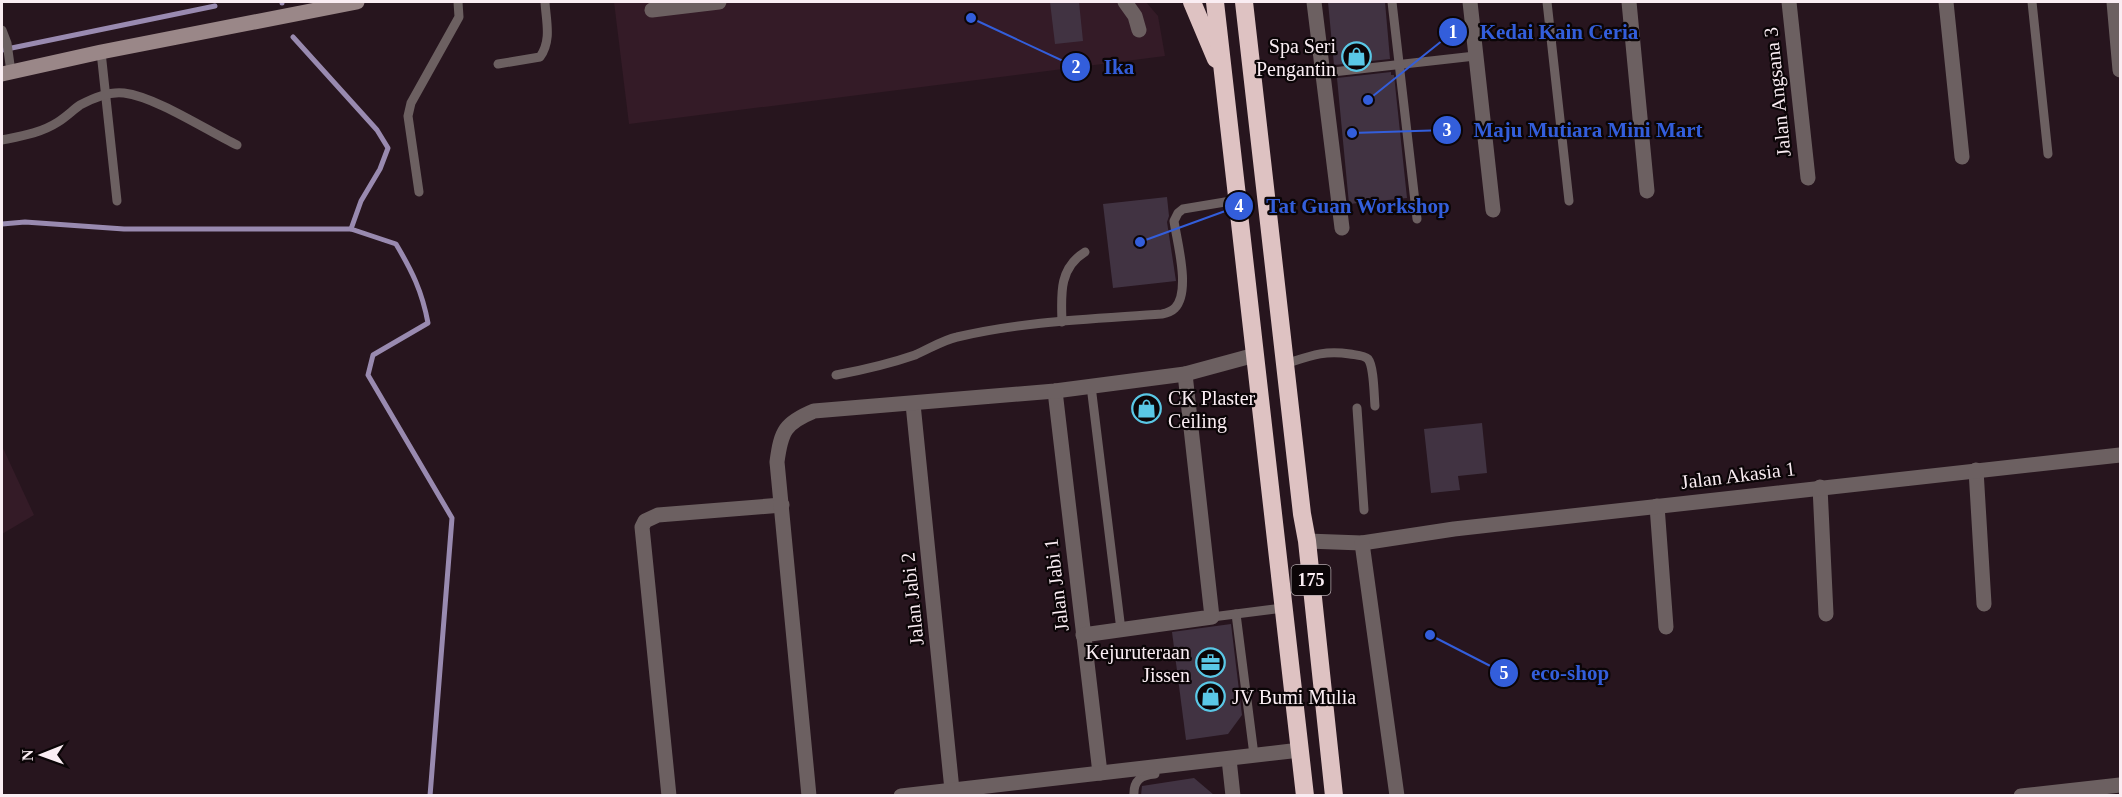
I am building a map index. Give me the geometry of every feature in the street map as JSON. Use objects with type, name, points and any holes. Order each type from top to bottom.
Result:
[{"type":"highway","points":[[1192,2],[1223,74]]},
{"type":"highway","name":"175","points":[[1215,2],[1305,795]]},
{"type":"highway","name":"175","points":[[1246,6],[1334,795]]},
{"type":"main road","points":[[6,73],[357,2]]},
{"type":"street","points":[[652,9],[719,2]]},
{"type":"street","points":[[1125,2],[1135,16],[1139,30]]},
{"type":"street","points":[[1314,2],[1342,228]]},
{"type":"street","points":[[1470,2],[1493,210]]},
{"type":"street","points":[[1629,2],[1647,191]]},
{"type":"street","name":"Jalan Angsana 3","points":[[1789,2],[1808,178]]},
{"type":"street","points":[[1946,2],[1962,157]]},
{"type":"street","points":[[2114,2],[2121,70]]},
{"type":"street","points":[[809,795],[777,462],[779,442],[786,429],[796,418],[814,411],[1055,391],[1185,374],[1255,355]]},
{"type":"street","points":[[1083,635],[1212,616],[1185,374]]},
{"type":"street","name":"Jalan Jabi 1","points":[[1055,391],[1100,773]]},
{"type":"street","name":"Jalan Jabi 2","points":[[913,404],[952,790]]},
{"type":"street","name":"Jalan Akasia 1","points":[[1307,541],[1362,543],[1454,529],[2121,455]]},
{"type":"street","points":[[1976,470],[1984,604]]},
{"type":"street","points":[[1820,487],[1826,614]]},
{"type":"street","points":[[669,795],[642,528],[645,520],[658,515],[782,505]]},
{"type":"street","points":[[1657,506],[1666,627]]},
{"type":"street","points":[[1362,543],[1397,795]]},
{"type":"street","points":[[901,795],[1100,773],[1229,762],[1254,755],[1300,750]]},
{"type":"street","points":[[1229,762],[1233,795]]},
{"type":"street","points":[[2021,795],[2121,785]]},
{"type":"lane","points":[[419,192],[408,116],[411,103],[459,17],[458,2]]},
{"type":"lane","points":[[498,64],[540,57],[546,48],[548,33],[545,2]]},
{"type":"lane","points":[[1392,2],[1417,219]]},
{"type":"lane","points":[[1547,2],[1569,201]]},
{"type":"lane","points":[[2032,2],[2048,154]]},
{"type":"lane","points":[[2,30],[7,43],[6,73]]},
{"type":"lane","points":[[102,52],[117,201]]},
{"type":"lane","points":[[1324,73],[1475,56]]},
{"type":"lane","points":[[2,140],[26,136],[43,130],[59,122],[81,105],[107,93],[122,92],[140,96],[237,145]]},
{"type":"lane","points":[[836,375],[885,364],[953,338],[980,332],[1062,322],[1162,314],[1173,310],[1180,302],[1183,289],[1174,220],[1178,213],[1183,209],[1237,200]]},
{"type":"lane","points":[[1062,322],[1063,279],[1068,268],[1077,257],[1085,252]]},
{"type":"lane","points":[[1285,364],[1322,352],[1346,353],[1365,358],[1369,360],[1371,368],[1375,406]]},
{"type":"lane","points":[[1091,386],[1120,630]]},
{"type":"lane","points":[[1357,408],[1364,510]]},
{"type":"lane","points":[[1212,616],[1283,608]]},
{"type":"lane","points":[[1236,614],[1254,755]]},
{"type":"lane","points":[[1134,795],[1133,787],[1138,779],[1145,775],[1229,762]]},
{"type":"shaded area","points":[[614,2],[1146,2],[1158,16],[1165,56],[629,124]]},
{"type":"shaded area","points":[[2,446],[34,515],[2,534]]},
{"type":"building","points":[[1050,2],[1079,2],[1083,41],[1055,44]]},
{"type":"building","points":[[1328,2],[1385,2],[1390,59],[1334,65]]},
{"type":"building","points":[[1391,72],[1391,75],[1394,75],[1407,198],[1349,204],[1337,78]]},
{"type":"building","points":[[1167,197],[1169,216],[1167,222],[1176,281],[1113,288],[1103,204]]},
{"type":"building","points":[[1482,423],[1487,473],[1458,476],[1460,490],[1431,493],[1424,429]]},
{"type":"building","points":[[1231,624],[1242,715],[1228,734],[1186,740],[1172,632]]},
{"type":"building","points":[[1194,778],[1214,795],[1141,795],[1142,786]]},
{"type":"waterway","points":[[2,50],[215,6]]},
{"type":"waterway","points":[[293,37],[377,130],[388,148],[380,169],[361,201],[351,229],[396,244],[416,282],[428,323],[373,355],[368,375],[452,518],[430,796]]},
{"type":"waterway","points":[[2,224],[25,222],[124,229],[351,229]]},
{"type":"place","name":"Ika","points":[[971,18]]},
{"type":"place","name":"Spa Seri Pengantin","points":[[1357,57]]},
{"type":"place","name":"Kedai Kain Ceria","points":[[1368,100]]},
{"type":"place","name":"Maju Mutiara Mini Mart","points":[[1352,133]]},
{"type":"place","name":"Tat Guan Workshop","points":[[1140,242]]},
{"type":"place","name":"CK Plaster Ceiling","points":[[1147,409]]},
{"type":"place","name":"eco-shop","points":[[1430,635]]},
{"type":"place","name":"Kejuruteraan Jissen","points":[[1211,663]]},
{"type":"place","name":"JV Bumi Mulia","points":[[1211,697]]}]
